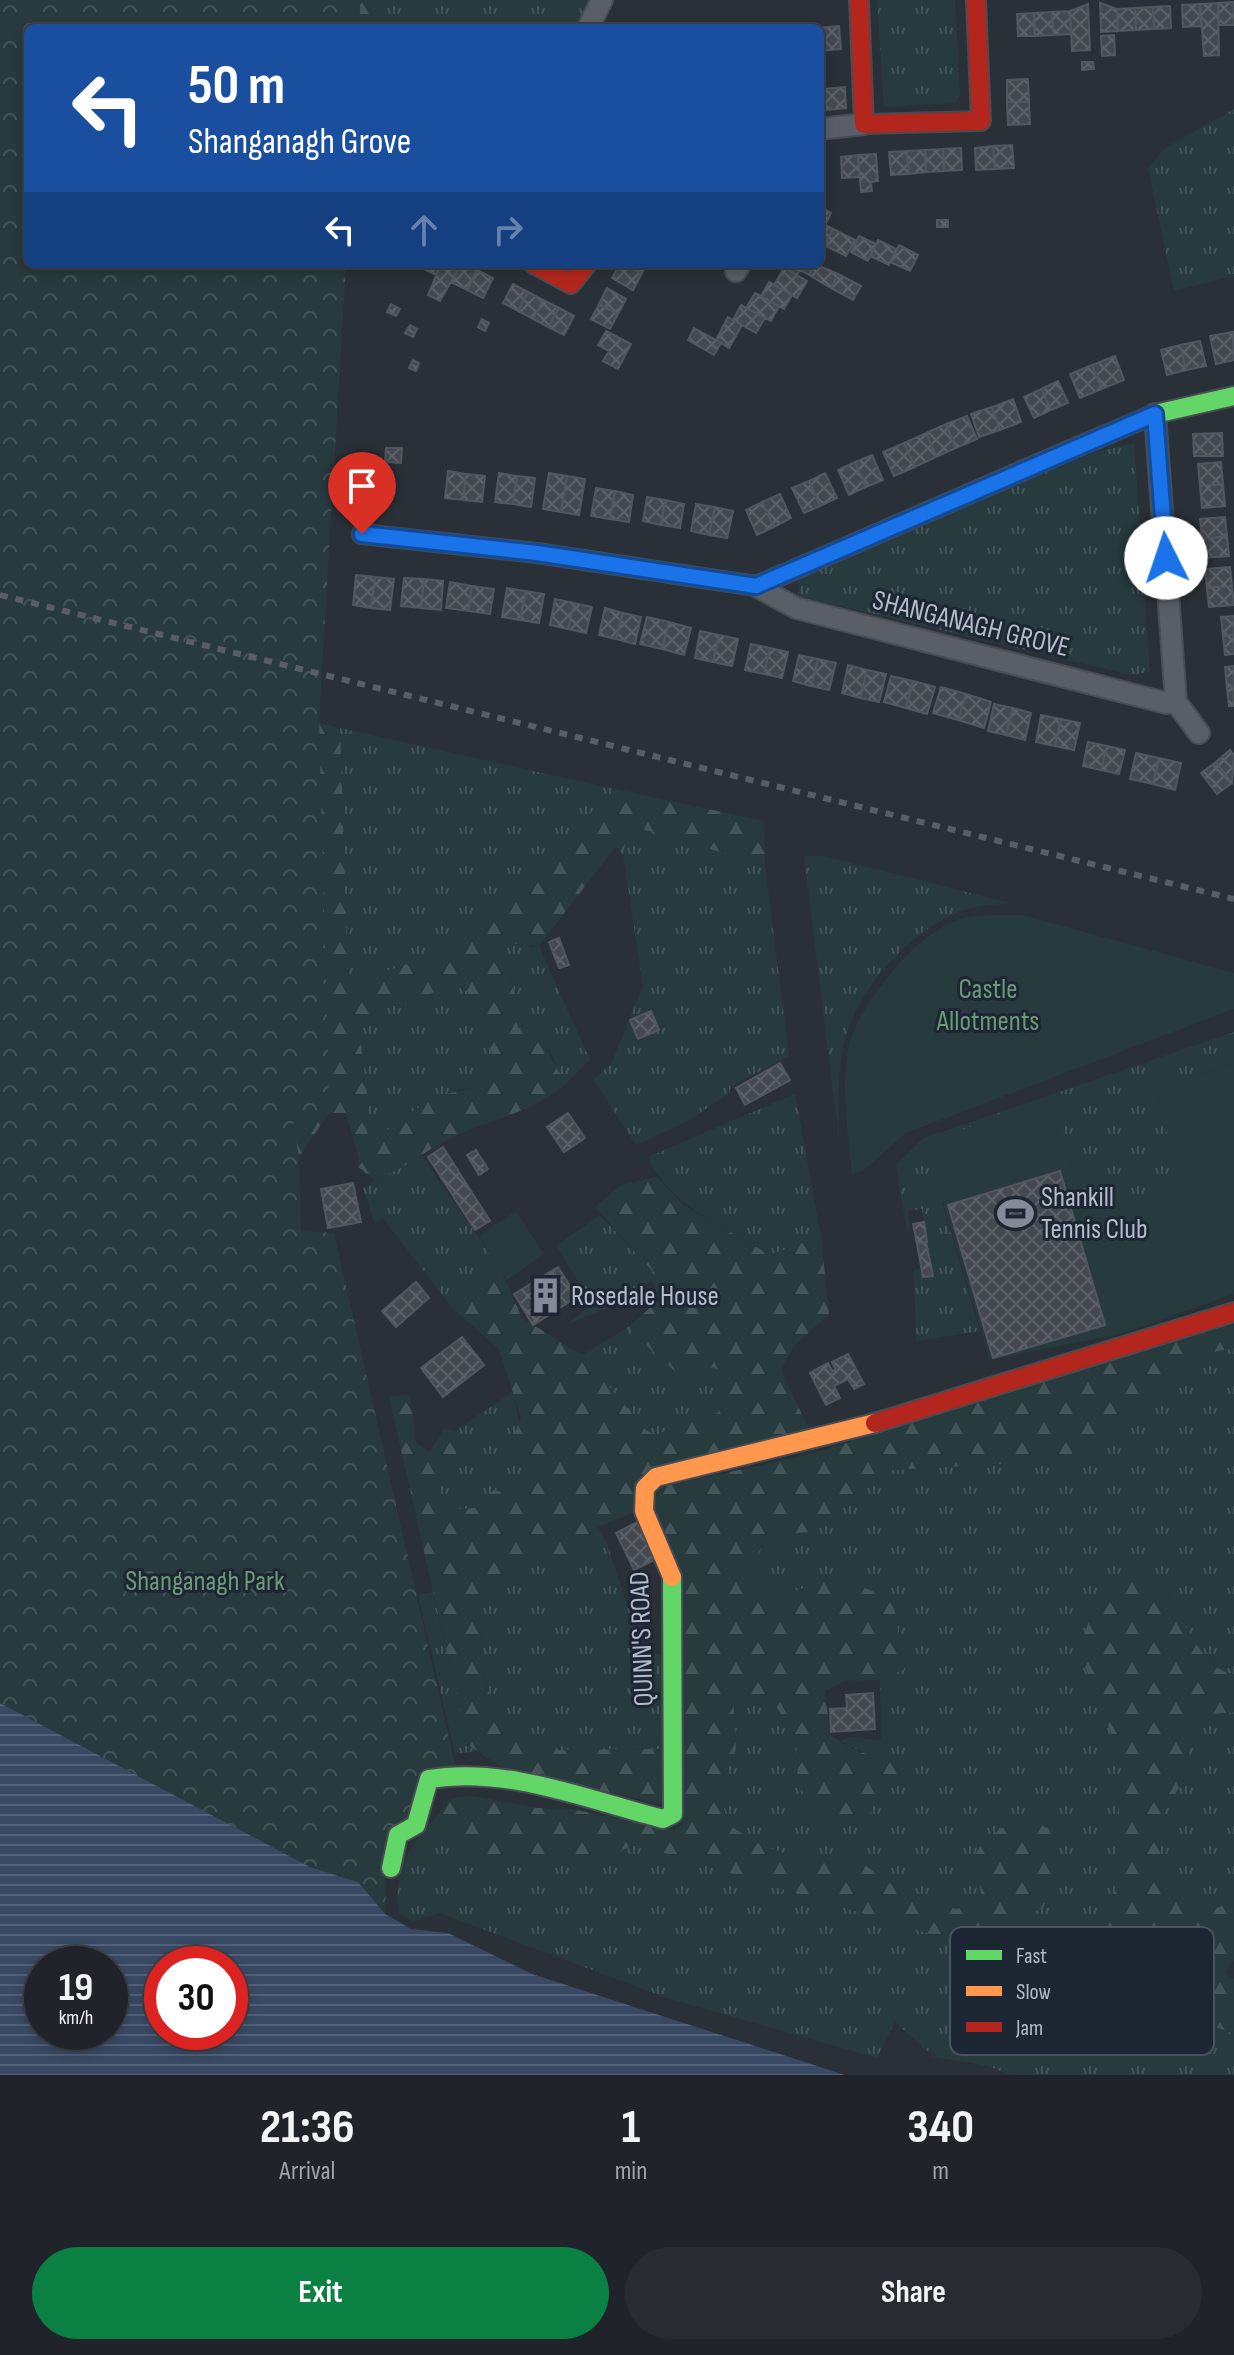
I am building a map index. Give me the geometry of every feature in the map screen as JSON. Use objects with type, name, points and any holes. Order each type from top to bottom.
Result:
[{"type":"street","points":[[590,24],[602,0]]},
{"type":"street","points":[[859,0],[864,124]]},
{"type":"street","points":[[824,129],[864,124],[981,121],[976,0]]},
{"type":"street","points":[[541,268],[571,284],[584,268]]},
{"type":"street","points":[[756,586],[1155,414],[1234,396]]},
{"type":"street","points":[[1155,414],[1176,702],[1199,733]]},
{"type":"street","name":"SHANGANAGH GROVE","points":[[362,534],[537,553],[756,586],[796,608],[1166,703],[1176,702]]},
{"type":"street","name":"QUINN'S ROAD","points":[[391,1868],[398,1835],[416,1825],[424,1787],[429,1779],[442,1774],[483,1774],[663,1819],[673,1814],[672,1571],[644,1511],[645,1488],[656,1477],[881,1421],[1234,1312]]},
{"type":"green space","name":"Shanganagh Park","points":[[0,0],[360,0],[359,24],[24,24],[24,268],[346,268],[319,719],[329,1104],[293,1123],[299,1157],[301,1231],[334,1233],[457,1773],[442,1774],[387,1869],[385,1914],[358,1882],[310,1867],[0,1703]]},
{"type":"green space","points":[[360,0],[386,0],[386,24],[359,24]]},
{"type":"green space","points":[[386,0],[588,0],[590,8],[585,24],[386,24]]},
{"type":"green space","points":[[877,0],[955,0],[960,95],[955,103],[884,107]]},
{"type":"green space","points":[[1234,109],[1234,276],[1174,291],[1148,168],[1165,148]]},
{"type":"green space","points":[[1134,443],[1150,672],[1131,675],[798,596],[798,574],[1094,453]]},
{"type":"green space","points":[[235,700],[340,728],[348,978],[393,969],[437,953],[542,862],[615,789],[764,821],[765,865],[628,825],[623,855],[616,846],[539,946],[509,943],[503,957],[516,996],[518,1028],[542,1039],[557,1070],[568,1081],[556,1092],[512,1114],[451,1138],[375,1180],[357,1166],[359,1159],[346,1113],[329,1113],[299,1157],[281,1132]],"holes":[[[450,984],[467,991],[495,1061],[495,1080],[426,1103],[367,1146],[368,1102],[358,1021],[386,1007],[414,1002]]]},
{"type":"green space","points":[[340,728],[615,789],[542,862],[437,953],[393,969],[347,978]]},
{"type":"green space","points":[[628,824],[765,865],[789,1056],[731,1086],[729,1093],[690,1120],[636,1145],[593,1079],[611,1064],[643,986],[623,855]]},
{"type":"green space","points":[[804,856],[823,856],[1010,903],[972,908],[947,917],[911,941],[880,973],[857,1010],[844,1042],[839,1084],[839,1140]]},
{"type":"green space","name":"Castle Allotments","points":[[1023,915],[1234,973],[1234,1009],[906,1133],[864,1170],[852,1174],[846,1109],[846,1061],[855,1028],[879,988],[913,950],[950,923],[974,916]]},
{"type":"green space","points":[[522,942],[532,947],[539,946],[590,1060],[568,1081],[557,1070],[551,1052],[518,1028],[516,995],[503,957],[509,943]]},
{"type":"green space","points":[[450,983],[467,991],[495,1061],[495,1080],[484,1088],[459,1089],[366,1146],[368,1102],[358,1021],[386,1007],[414,1002]]},
{"type":"green space","points":[[1234,1032],[1234,1064],[1155,1088],[1183,1187],[1087,1216],[1053,1102],[942,1203],[980,1331],[916,1341],[914,1270],[921,1268],[923,1277],[932,1275],[922,1209],[908,1211],[910,1230],[907,1232],[896,1165],[922,1139]]},
{"type":"green space","name":"Shankill Tennis Club","points":[[1234,1064],[1234,1294],[1120,1334],[990,1360],[925,1141],[1053,1101],[1087,1216],[1182,1187],[1155,1088]]},
{"type":"green space","points":[[795,1094],[821,1236],[770,1255],[685,1203],[670,1190],[648,1157]]},
{"type":"green space","points":[[421,1155],[500,1268],[452,1308],[383,1218],[375,1224],[363,1188]]},
{"type":"green space","points":[[657,1177],[683,1205],[770,1255],[821,1236],[829,1314],[794,1346],[781,1370],[811,1434],[659,1470],[638,1511],[598,1527],[570,1553],[513,1563],[478,1593],[483,1676],[505,1728],[539,1750],[663,1749],[665,1805],[503,1768],[468,1745],[389,1397],[410,1395],[416,1443],[430,1452],[444,1429],[455,1431],[461,1447],[450,1462],[438,1495],[460,1509],[474,1508],[494,1490],[517,1495],[531,1478],[533,1463],[514,1435],[521,1418],[499,1349],[452,1308],[500,1268],[522,1318],[582,1355],[646,1430],[655,1435],[718,1413],[724,1371],[712,1367],[697,1379],[678,1374],[627,1328],[659,1300],[652,1280],[656,1275],[595,1207],[621,1185]]},
{"type":"green space","points":[[516,1211],[544,1254],[507,1280],[479,1236]]},
{"type":"green space","points":[[600,1215],[657,1275],[622,1305],[608,1307],[568,1324],[592,1304],[556,1246]]},
{"type":"green space","points":[[1234,1324],[1234,1348],[1208,1353],[1062,1461],[889,1470],[808,1532],[767,1536],[749,1571],[769,1599],[839,1577],[893,1600],[904,1669],[880,1680],[844,1681],[825,1691],[830,1734],[862,1752],[898,1760],[898,1775],[879,1783],[869,1817],[829,1826],[798,1786],[796,1736],[771,1699],[733,1695],[736,1749],[719,1793],[729,1825],[755,1842],[814,1865],[856,1858],[887,1882],[956,1909],[983,1903],[974,1857],[982,1843],[1006,1825],[1035,1822],[1053,1831],[1058,1852],[1044,1907],[1019,1922],[1020,1927],[950,1927],[950,1940],[635,1844],[588,1867],[519,1855],[481,1859],[430,1824],[452,1798],[472,1796],[537,1808],[571,1809],[676,1830],[684,1823],[654,1503],[661,1487],[807,1455]]},
{"type":"green space","points":[[627,1328],[678,1374],[712,1367],[724,1371],[718,1413],[655,1435],[645,1430],[582,1355]]},
{"type":"green space","points":[[1234,1348],[1234,1674],[1224,1671],[1204,1654],[1168,1595],[1083,1662],[1122,1761],[1115,1888],[1107,1914],[1094,1920],[1091,1927],[1021,1927],[1019,1921],[1044,1906],[1058,1853],[975,1857],[983,1904],[956,1909],[887,1882],[856,1858],[814,1865],[755,1842],[729,1825],[719,1793],[736,1749],[732,1695],[771,1699],[796,1735],[799,1786],[829,1826],[879,1783],[898,1760],[872,1757],[840,1741],[850,1737],[881,1741],[880,1680],[904,1669],[893,1600],[839,1577],[769,1600],[749,1571],[767,1536],[808,1532],[889,1470],[1062,1461],[1208,1353]]},
{"type":"green space","points":[[513,1392],[526,1453],[533,1463],[532,1478],[517,1495],[494,1490],[474,1508],[460,1509],[438,1495],[450,1462],[460,1447],[455,1431]]},
{"type":"green space","points":[[598,1527],[607,1544],[641,1647],[662,1656],[663,1749],[539,1750],[505,1728],[483,1675],[478,1593],[513,1563],[570,1553]]},
{"type":"green space","points":[[1142,1572],[1170,1599],[1204,1655],[1223,1671],[1234,1674],[1234,1712],[1190,1716],[1188,1774],[1151,1831],[1177,1893],[1212,1909],[1234,1903],[1234,1960],[1224,1973],[1234,1979],[1234,2034],[1214,2026],[1214,1927],[1091,1927],[1094,1920],[1107,1914],[1115,1888],[1122,1761],[1083,1662],[1085,1631],[1102,1591]]},
{"type":"green space","points":[[433,1592],[468,1745],[476,1751],[455,1754],[418,1595]]},
{"type":"green space","points":[[1234,1712],[1234,1903],[1212,1909],[1177,1893],[1151,1831],[1188,1774],[1190,1715]]},
{"type":"green space","points":[[430,1824],[481,1859],[519,1855],[588,1867],[635,1844],[950,1940],[950,2055],[1214,2055],[1214,2026],[1234,2034],[1234,2075],[1010,2075],[988,2066],[934,2057],[895,2022],[877,2058],[664,1997],[440,1913],[413,1921],[398,1912],[397,1899],[400,1875],[414,1844]]},
{"type":"water","points":[[0,1703],[310,1867],[358,1882],[385,1914],[411,1929],[448,1933],[532,1974],[845,2075],[0,2075]]},
{"type":"building","points":[[1234,2],[1234,25],[1219,25],[1218,3]]},
{"type":"building","points":[[1100,3],[1117,9],[1118,31],[1101,32]]},
{"type":"building","points":[[1218,3],[1219,55],[1204,56],[1200,4]]},
{"type":"building","points":[[1088,4],[1090,50],[1072,51],[1070,11]]},
{"type":"building","points":[[1200,4],[1201,26],[1183,27],[1182,5]]},
{"type":"building","points":[[1170,6],[1171,28],[1154,29],[1153,7]]},
{"type":"building","points":[[1153,7],[1154,29],[1136,30],[1135,8]]},
{"type":"building","points":[[1135,8],[1136,30],[1118,31],[1117,9]]},
{"type":"building","points":[[1070,11],[1071,34],[1053,35],[1052,12]]},
{"type":"building","points":[[1052,12],[1053,35],[1035,36],[1034,13]]},
{"type":"building","points":[[1034,13],[1035,36],[1018,36],[1017,14]]},
{"type":"building","points":[[839,26],[841,49],[824,51],[824,27]]},
{"type":"building","points":[[1114,35],[1115,55],[1102,56],[1101,36]]},
{"type":"building","points":[[1082,62],[1093,62],[1094,69],[1082,70]]},
{"type":"building","points":[[1028,79],[1029,102],[1007,102],[1007,80]]},
{"type":"building","points":[[845,87],[846,108],[826,110],[824,89]]},
{"type":"building","points":[[1007,102],[1029,102],[1030,124],[1008,125]]},
{"type":"building","points":[[1012,145],[1014,168],[995,169],[993,146]]},
{"type":"building","points":[[993,146],[995,169],[976,170],[975,148]]},
{"type":"building","points":[[961,148],[962,170],[944,171],[943,149]]},
{"type":"building","points":[[943,149],[944,171],[926,172],[925,150]]},
{"type":"building","points":[[925,150],[926,172],[909,174],[907,151]]},
{"type":"building","points":[[907,151],[909,174],[891,175],[889,152]]},
{"type":"building","points":[[876,154],[878,181],[871,182],[872,191],[861,192],[858,155]]},
{"type":"building","points":[[858,155],[860,177],[842,178],[841,157]]},
{"type":"building","points":[[824,209],[831,213],[825,225],[833,229],[824,245]]},
{"type":"building","points":[[937,220],[948,220],[948,227],[937,227]]},
{"type":"building","points":[[833,229],[855,240],[846,256],[824,245]]},
{"type":"building","points":[[859,236],[876,244],[868,261],[851,252]]},
{"type":"building","points":[[878,240],[896,249],[889,265],[870,256]]},
{"type":"building","points":[[899,245],[918,255],[910,271],[890,262]]},
{"type":"building","points":[[422,268],[439,268],[436,275]]},
{"type":"building","points":[[439,268],[459,268],[440,301],[428,295]]},
{"type":"building","points":[[459,268],[477,270],[467,290],[451,282]]},
{"type":"building","points":[[618,268],[630,268],[642,273],[633,290],[612,278]]},
{"type":"building","points":[[784,268],[813,268],[809,275],[800,270],[797,275]]},
{"type":"building","points":[[784,268],[807,281],[797,298],[774,285]]},
{"type":"building","points":[[813,268],[824,268],[838,274],[831,288],[809,275]]},
{"type":"building","points":[[477,270],[493,278],[483,298],[467,290]]},
{"type":"building","points":[[838,274],[861,286],[853,300],[831,288]]},
{"type":"building","points":[[769,282],[792,295],[784,309],[761,296]]},
{"type":"building","points":[[513,284],[528,292],[518,311],[503,303]]},
{"type":"building","points":[[607,288],[626,299],[618,314],[599,304]]},
{"type":"building","points":[[528,292],[543,300],[533,319],[518,311]]},
{"type":"building","points":[[755,293],[779,306],[771,321],[746,308]]},
{"type":"building","points":[[543,300],[559,308],[548,327],[533,319]]},
{"type":"building","points":[[391,304],[400,309],[396,316],[387,312]]},
{"type":"building","points":[[599,304],[618,314],[610,329],[591,319]]},
{"type":"building","points":[[741,305],[765,318],[756,333],[733,320]]},
{"type":"building","points":[[559,308],[574,316],[564,335],[548,327]]},
{"type":"building","points":[[728,317],[742,325],[729,348],[716,340]]},
{"type":"building","points":[[482,319],[489,323],[485,331],[478,327]]},
{"type":"building","points":[[410,325],[417,329],[413,337],[405,333]]},
{"type":"building","points":[[694,328],[721,343],[714,355],[688,340]]},
{"type":"building","points":[[606,331],[631,344],[618,369],[603,361],[609,351],[598,345]]},
{"type":"building","points":[[1233,332],[1234,360],[1216,364],[1210,336]]},
{"type":"building","points":[[1200,341],[1206,366],[1186,370],[1180,345]]},
{"type":"building","points":[[1180,345],[1186,370],[1167,375],[1161,350]]},
{"type":"building","points":[[1115,356],[1124,380],[1102,389],[1092,365]]},
{"type":"building","points":[[413,360],[419,363],[416,371],[409,368]]},
{"type":"building","points":[[1092,365],[1102,389],[1080,398],[1070,374]]},
{"type":"building","points":[[1058,381],[1068,403],[1051,410],[1041,389]]},
{"type":"building","points":[[1041,389],[1051,410],[1034,418],[1024,397]]},
{"type":"building","points":[[1013,399],[1021,422],[1000,430],[992,407]]},
{"type":"building","points":[[992,407],[1000,430],[979,437],[971,414]]},
{"type":"building","points":[[967,416],[977,439],[956,448],[946,424]]},
{"type":"building","points":[[946,424],[956,448],[936,457],[926,433]]},
{"type":"building","points":[[926,433],[936,457],[915,467],[904,443]]},
{"type":"building","points":[[1222,433],[1223,456],[1194,456],[1193,434]]},
{"type":"building","points":[[904,443],[915,467],[894,476],[883,452]]},
{"type":"building","points":[[386,448],[402,448],[401,463],[385,462]]},
{"type":"building","points":[[355,454],[373,455],[370,492],[352,491]]},
{"type":"building","points":[[872,455],[883,480],[866,487],[855,462]]},
{"type":"building","points":[[855,462],[866,487],[849,495],[838,470]]},
{"type":"building","points":[[1221,462],[1223,484],[1200,486],[1198,464]]},
{"type":"building","points":[[448,471],[466,474],[463,500],[445,498]]},
{"type":"building","points":[[499,473],[517,476],[513,504],[495,502]]},
{"type":"building","points":[[549,473],[567,476],[561,512],[543,509]]},
{"type":"building","points":[[825,473],[837,498],[820,506],[809,481]]},
{"type":"building","points":[[466,474],[485,476],[482,502],[463,500]]},
{"type":"building","points":[[517,476],[535,478],[531,507],[513,504]]},
{"type":"building","points":[[567,476],[585,479],[579,515],[561,512]]},
{"type":"building","points":[[809,481],[820,506],[804,513],[792,488]]},
{"type":"building","points":[[1223,484],[1225,506],[1202,508],[1200,486]]},
{"type":"building","points":[[596,488],[615,491],[610,519],[591,516]]},
{"type":"building","points":[[615,491],[633,495],[629,522],[610,519]]},
{"type":"building","points":[[780,494],[791,518],[774,527],[762,502]]},
{"type":"building","points":[[647,497],[665,500],[661,525],[643,521]]},
{"type":"building","points":[[665,500],[684,504],[680,528],[661,525]]},
{"type":"building","points":[[762,502],[774,527],[757,535],[746,510]]},
{"type":"building","points":[[696,504],[715,507],[709,535],[691,531]]},
{"type":"building","points":[[715,507],[733,511],[727,538],[709,535]]},
{"type":"building","points":[[1225,517],[1227,536],[1202,539],[1200,519]]},
{"type":"building","points":[[1227,536],[1229,556],[1203,558],[1202,539]]},
{"type":"building","points":[[1230,567],[1232,586],[1207,588],[1205,569]]},
{"type":"building","points":[[356,575],[375,577],[371,608],[353,605]]},
{"type":"building","points":[[375,577],[394,579],[390,610],[371,608]]},
{"type":"building","points":[[404,578],[424,579],[421,608],[401,606]]},
{"type":"building","points":[[424,579],[443,581],[441,610],[421,608]]},
{"type":"building","points":[[450,582],[472,586],[468,611],[446,608]]},
{"type":"building","points":[[472,586],[494,589],[490,614],[468,611]]},
{"type":"building","points":[[1232,586],[1234,605],[1209,607],[1207,588]]},
{"type":"building","points":[[507,588],[526,591],[520,620],[502,617]]},
{"type":"building","points":[[526,591],[544,594],[539,623],[520,620]]},
{"type":"building","points":[[555,599],[574,603],[568,629],[550,625]]},
{"type":"building","points":[[574,603],[592,607],[586,633],[568,629]]},
{"type":"building","points":[[605,608],[623,613],[616,639],[599,635]]},
{"type":"building","points":[[623,613],[641,617],[635,644],[616,639]]},
{"type":"building","points":[[1234,616],[1234,635],[1223,636],[1221,617]]},
{"type":"building","points":[[647,617],[669,622],[662,649],[640,644]]},
{"type":"building","points":[[669,622],[691,628],[684,655],[662,649]]},
{"type":"building","points":[[700,631],[719,635],[713,662],[695,658]]},
{"type":"building","points":[[719,635],[738,639],[732,666],[713,662]]},
{"type":"building","points":[[1234,635],[1234,654],[1225,655],[1223,636]]},
{"type":"building","points":[[751,644],[770,648],[764,674],[745,670]]},
{"type":"building","points":[[770,648],[788,652],[782,678],[764,674]]},
{"type":"building","points":[[799,655],[818,659],[811,686],[793,681]]},
{"type":"building","points":[[818,659],[836,663],[829,690],[811,686]]},
{"type":"building","points":[[848,665],[867,670],[860,698],[842,693]]},
{"type":"building","points":[[1234,666],[1234,686],[1227,687],[1225,667]]},
{"type":"building","points":[[867,670],[886,674],[879,702],[860,698]]},
{"type":"building","points":[[891,676],[913,681],[906,708],[884,702]]},
{"type":"building","points":[[913,681],[935,687],[927,714],[906,708]]},
{"type":"building","points":[[1234,686],[1234,706],[1229,706],[1227,687]]},
{"type":"building","points":[[941,687],[966,694],[958,720],[933,713]]},
{"type":"building","points":[[966,694],[991,702],[984,728],[958,720]]},
{"type":"building","points":[[994,704],[1013,708],[1006,735],[988,731]]},
{"type":"building","points":[[1013,708],[1031,713],[1025,740],[1006,735]]},
{"type":"building","points":[[1041,715],[1061,719],[1055,746],[1036,742]]},
{"type":"building","points":[[1061,719],[1080,723],[1074,750],[1055,746]]},
{"type":"building","points":[[1088,742],[1107,746],[1101,770],[1083,766]]},
{"type":"building","points":[[1107,746],[1125,750],[1119,774],[1101,770]]},
{"type":"building","points":[[1230,750],[1234,755],[1232,783],[1216,762]]},
{"type":"building","points":[[1136,753],[1159,758],[1153,784],[1130,779]]},
{"type":"building","points":[[1159,758],[1181,763],[1175,790],[1153,784]]},
{"type":"building","points":[[1216,762],[1232,783],[1217,794],[1201,773]]},
{"type":"building","points":[[559,938],[569,965],[559,968],[549,942]]},
{"type":"building","points":[[651,1011],[659,1030],[638,1039],[630,1020]]},
{"type":"building","points":[[780,1063],[790,1080],[745,1105],[736,1088]]},
{"type":"building","points":[[568,1113],[585,1138],[564,1152],[547,1127]]},
{"type":"building","points":[[443,1147],[490,1221],[475,1230],[428,1157]]},
{"type":"building","points":[[476,1150],[488,1169],[479,1175],[467,1155]]},
{"type":"building","points":[[1060,1171],[1105,1325],[993,1358],[948,1205]]},
{"type":"building","points":[[353,1183],[361,1222],[328,1228],[321,1189]]},
{"type":"building","points":[[924,1222],[927,1242],[917,1244],[913,1224]]},
{"type":"building","points":[[926,1242],[933,1276],[923,1277],[917,1244]]},
{"type":"building","name":"Rosedale House","points":[[558,1267],[577,1297],[533,1325],[514,1294]]},
{"type":"building","points":[[416,1282],[429,1298],[396,1327],[382,1311]]},
{"type":"building","points":[[462,1337],[484,1365],[443,1397],[421,1368]]},
{"type":"building","points":[[848,1354],[864,1384],[854,1389],[848,1379],[834,1386],[840,1398],[826,1405],[810,1373],[828,1363],[832,1371],[836,1370],[832,1362]]},
{"type":"building","points":[[639,1521],[658,1558],[634,1570],[616,1533]]},
{"type":"building","points":[[873,1693],[875,1729],[831,1732],[830,1709],[847,1708],[846,1695]]},
{"type":"railway","points":[[0,595],[1234,899]]},
{"type":"traffic: fast","points":[[1068,451],[1155,414],[1234,396]]},
{"type":"traffic: fast","points":[[362,534],[537,553],[756,586],[782,575]]},
{"type":"traffic: fast","points":[[391,1868],[398,1835],[416,1825],[429,1779],[458,1776],[518,1781],[663,1819],[673,1814],[672,1577]]},
{"type":"traffic: slow","points":[[672,1577],[644,1511],[645,1488],[656,1477],[875,1423]]},
{"type":"traffic: jam","points":[[859,0],[864,124],[981,121],[976,0]]},
{"type":"traffic: jam","points":[[541,268],[571,284],[584,268]]},
{"type":"traffic: jam","points":[[782,575],[1068,451]]},
{"type":"traffic: jam","points":[[875,1423],[1234,1312]]},
{"type":"place","name":"Shankill Tennis Club","points":[[1015,1213]]},
{"type":"place","name":"Rosedale House","points":[[545,1296]]},
{"type":"route","points":[[362,534],[537,553],[756,586],[1155,414],[1166,558]]}]
